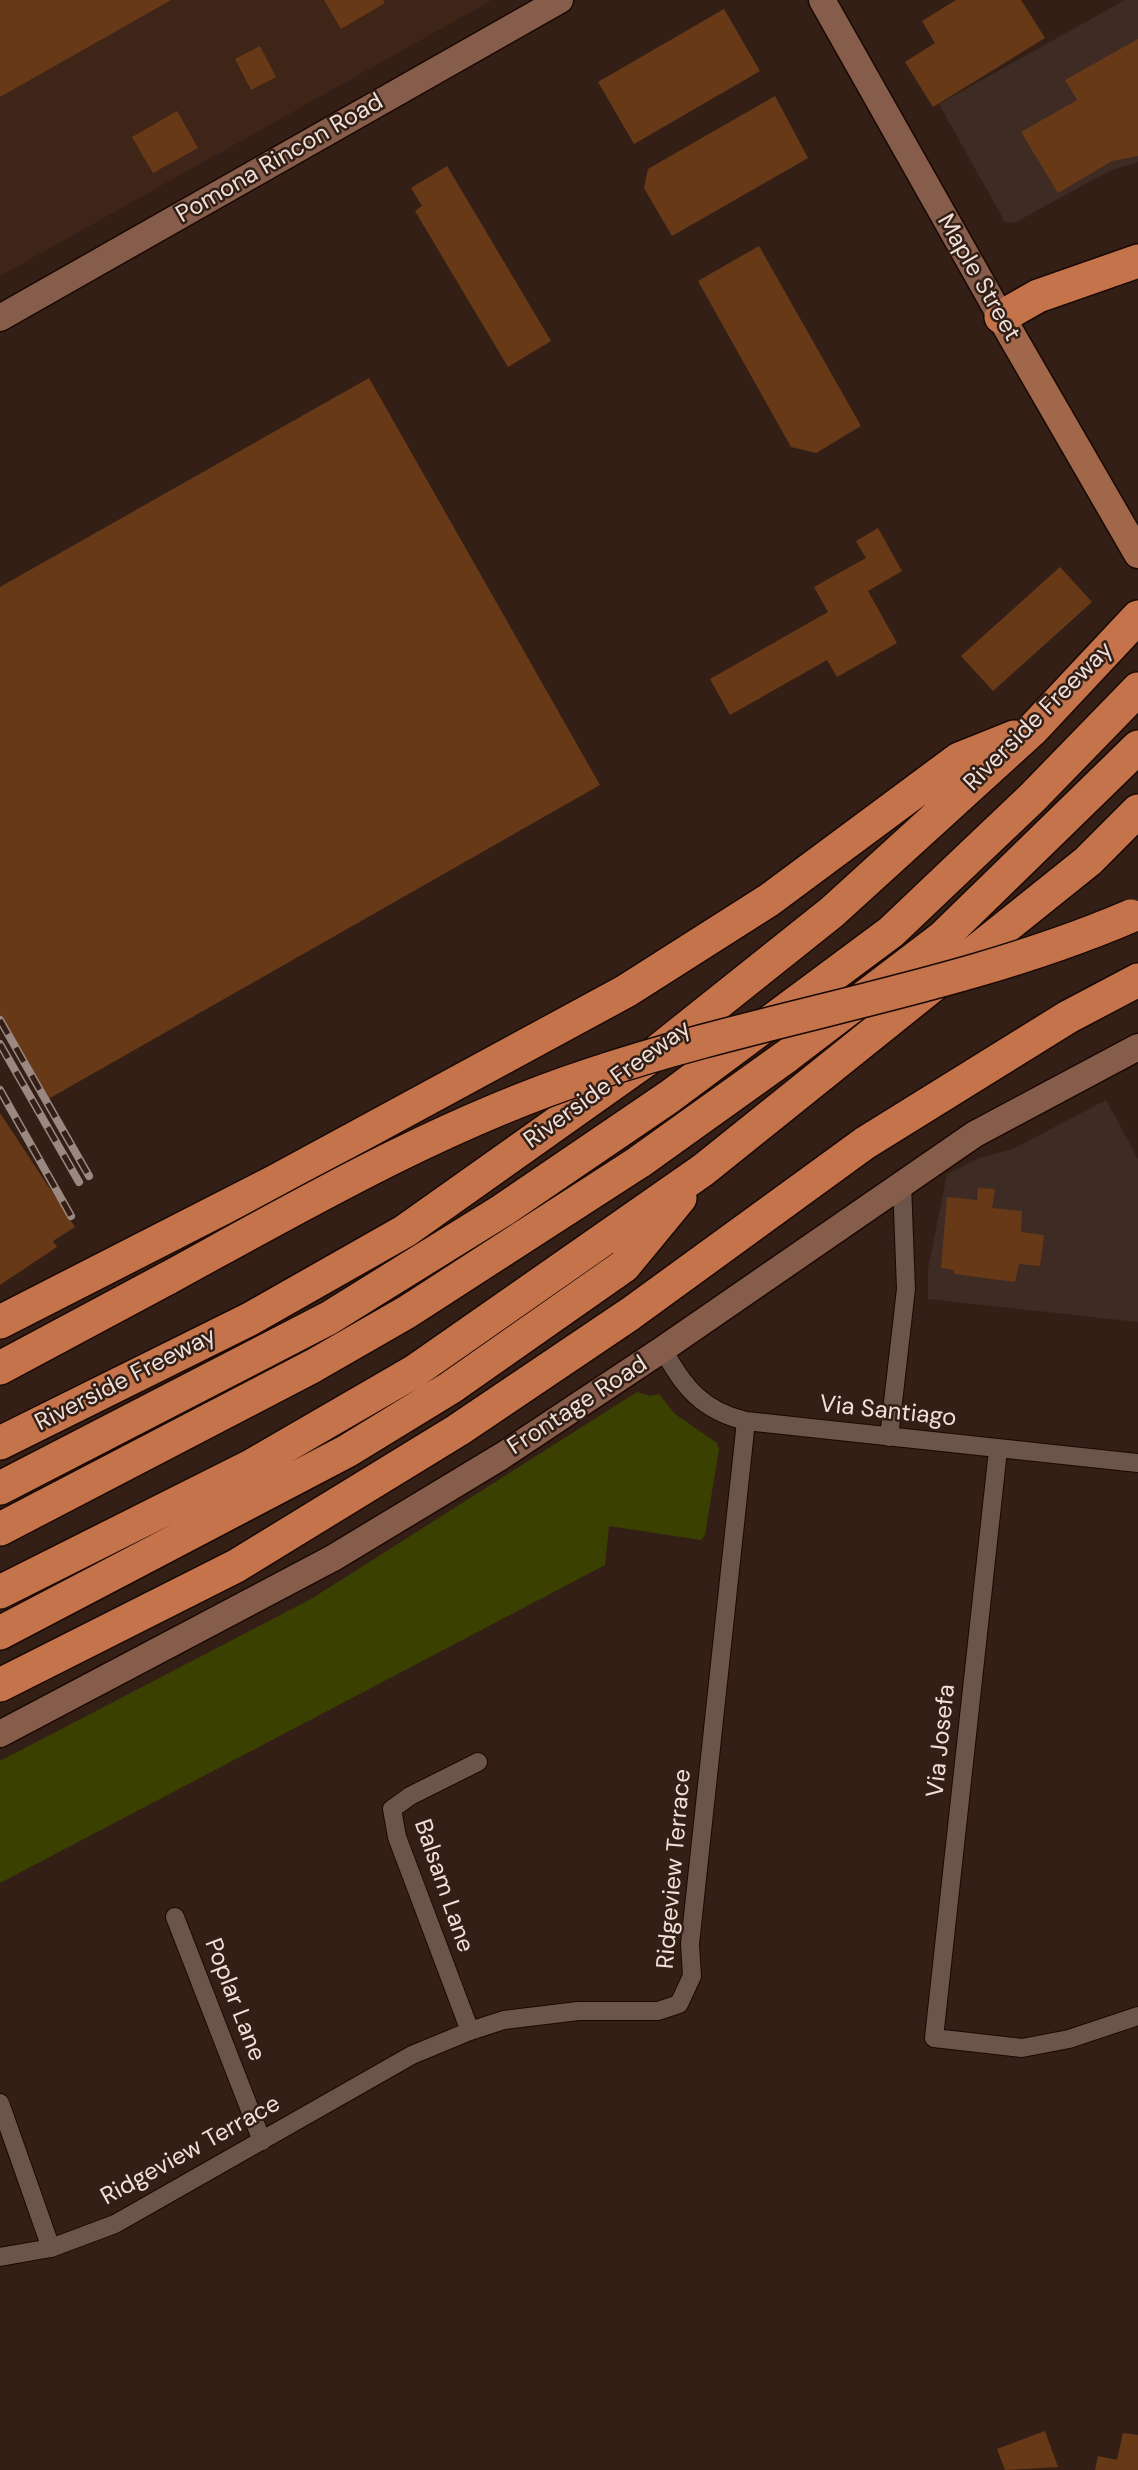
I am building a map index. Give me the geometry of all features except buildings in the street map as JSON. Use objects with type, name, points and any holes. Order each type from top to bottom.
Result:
[{"type":"highway","points":[[1001,317],[1038,296],[1138,261]]},
{"type":"highway","name":"Riverside Freeway","points":[[0,1443],[250,1319],[405,1231],[649,1058],[832,912],[1033,729],[1138,617]]},
{"type":"highway","points":[[0,1488],[329,1318],[503,1210],[668,1097],[891,932],[1032,798],[1138,689]]},
{"type":"highway","points":[[0,1322],[272,1183],[626,991],[769,900],[959,759],[1033,729]]},
{"type":"highway","points":[[0,1529],[348,1346],[523,1239],[639,1161],[788,1056],[943,937],[1138,747]]},
{"type":"highway","points":[[0,1592],[251,1466],[415,1371],[703,1170],[1088,861],[1138,811]]},
{"type":"highway","points":[[0,1367],[403,1151],[538,1093],[676,1047],[1002,965],[1076,939],[1135,914]]},
{"type":"highway","points":[[0,1685],[236,1566],[458,1430],[630,1314],[865,1143],[1068,1017],[1138,979]]},
{"type":"highway","points":[[0,1633],[335,1457],[450,1388],[624,1266],[703,1170]]},
{"type":"main road","name":"Pomona Rincon Road","points":[[0,318],[560,0]]},
{"type":"main road","name":"Maple Street","points":[[822,0],[1131,542]]},
{"type":"main road","name":"Frontage Road","points":[[0,1734],[333,1558],[502,1457],[975,1134],[1138,1047]]},
{"type":"street","points":[[889,1437],[906,1289],[902,1184]]},
{"type":"street","name":"Via Santiago","points":[[663,1349],[693,1395],[724,1416],[746,1421],[1138,1464]]},
{"type":"street","name":"Ridgeview Terrace","points":[[0,2257],[51,2248],[115,2224],[412,2055],[470,2031],[504,2020],[578,2011],[658,2011],[679,2004],[692,1976],[690,1944],[746,1421]]},
{"type":"street","name":"Via Josefa","points":[[998,1450],[934,2038],[1022,2048],[1069,2039],[1138,2016]]},
{"type":"street","name":"Balsam Lane","points":[[470,2031],[397,1837],[392,1809],[410,1796],[478,1762]]},
{"type":"street","name":"Poplar Lane","points":[[175,1917],[262,2141]]},
{"type":"street","points":[[0,2104],[51,2248]]},
{"type":"shaded area","points":[[0,0],[492,0],[0,276]]},
{"type":"shaded area","points":[[1125,0],[1138,0],[1138,162],[1111,170],[1014,223],[1005,222],[939,104]]},
{"type":"shaded area","points":[[1106,1100],[1138,1159],[1138,1322],[928,1299],[928,1269],[947,1174],[979,1158],[1013,1149]]},
{"type":"green space","points":[[637,1392],[650,1396],[659,1394],[675,1414],[717,1443],[719,1449],[705,1535],[701,1540],[609,1526],[605,1565],[0,1883],[0,1761],[311,1599]]},
{"type":"railway","points":[[0,1020],[89,1176]]},
{"type":"railway","points":[[0,1044],[79,1182]]},
{"type":"railway","points":[[0,1090],[71,1216]]}]
